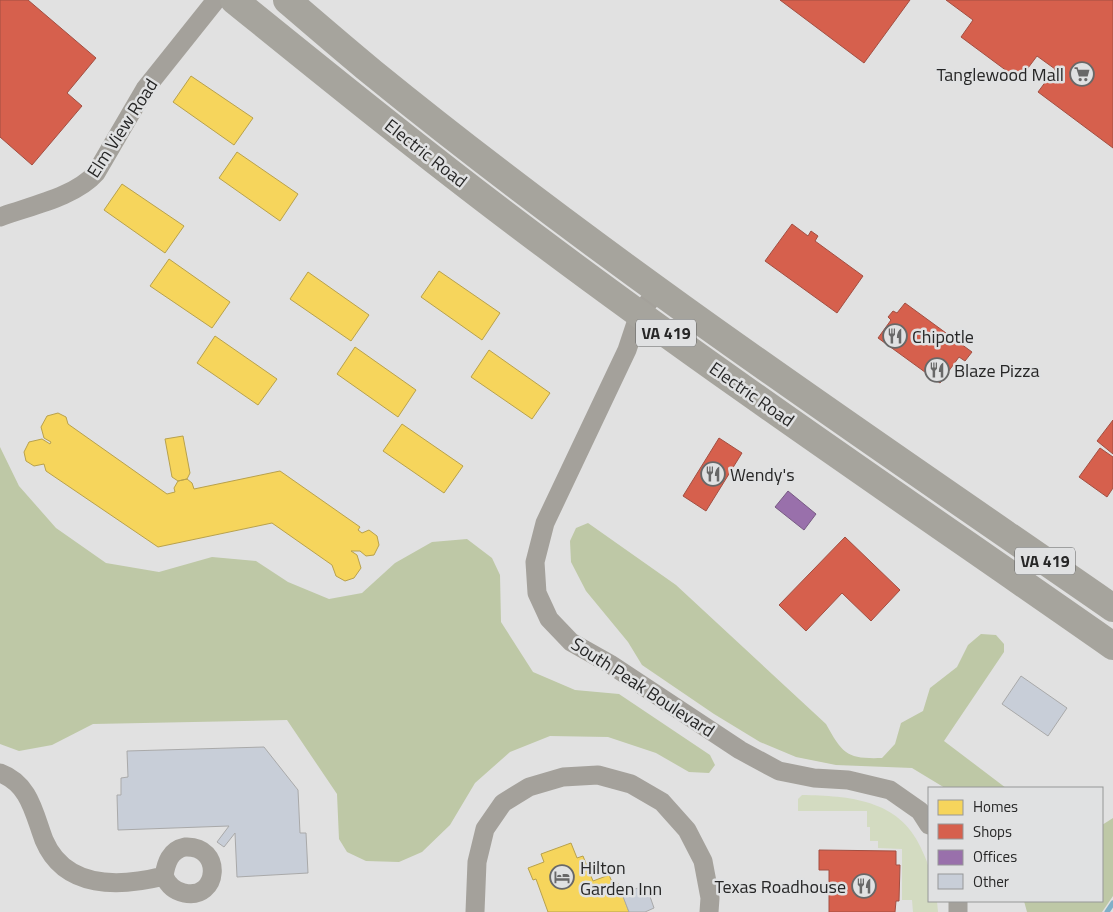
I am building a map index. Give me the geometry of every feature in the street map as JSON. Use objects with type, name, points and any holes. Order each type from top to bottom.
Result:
[{"type":"main road","name":"Electric Road","points":[[234,0],[458,178],[640,314],[1113,646]]},
{"type":"main road","name":"Electric Road","points":[[286,0],[373,73],[513,182],[658,290],[1113,608]]},
{"type":"street","name":"Elm View Road","points":[[0,216],[77,190],[90,180],[96,173],[145,89],[216,0]]},
{"type":"street","name":"South Peak Boulevard","points":[[658,290],[640,314],[627,350],[545,523],[535,562],[537,594],[550,619],[571,642],[610,664],[740,750],[779,770],[814,778],[848,780],[890,790],[920,811],[928,823]]},
{"type":"street","points":[[0,773],[12,779],[26,793],[32,803],[48,848],[61,864],[77,875],[94,882],[104,883],[149,880],[164,876]]},
{"type":"street","points":[[475,912],[477,862],[485,829],[503,802],[529,786],[563,777],[598,775],[631,784],[662,802],[687,830],[703,861],[710,898],[709,912]]},
{"type":"green space","points":[[0,447],[19,486],[56,528],[106,563],[159,572],[212,557],[256,561],[288,582],[329,599],[362,593],[395,563],[432,542],[467,539],[492,558],[500,575],[501,622],[533,672],[575,690],[619,694],[710,755],[715,765],[709,773],[689,772],[656,753],[608,737],[550,736],[510,752],[475,783],[450,825],[422,852],[399,862],[366,861],[347,852],[339,839],[337,794],[287,720],[93,724],[52,745],[19,751],[0,744]]},
{"type":"green space","points":[[588,523],[676,585],[826,724],[842,749],[854,756],[882,758],[895,744],[901,723],[923,711],[930,688],[957,667],[968,645],[981,634],[996,635],[1004,644],[1004,652],[944,741],[1005,787],[943,787],[912,768],[836,765],[796,757],[760,742],[714,714],[642,665],[628,642],[586,591],[571,562],[570,541],[576,528]]},
{"type":"green space","points":[[802,795],[855,799],[886,810],[900,819],[911,832],[926,859],[928,864],[928,902],[937,902],[938,912],[913,912],[912,900],[902,900],[902,849],[878,848],[878,841],[870,841],[870,827],[867,827],[867,811],[798,811],[798,799]]},
{"type":"green space","points":[[1113,818],[1113,896],[1102,912],[1027,912],[1024,902],[1103,902],[1103,824]]},
{"type":"building: Homes","points":[[191,76],[253,118],[234,145],[173,102]]},
{"type":"building: Homes","points":[[237,152],[298,194],[280,221],[219,178]]},
{"type":"building: Homes","points":[[122,184],[184,226],[165,253],[104,210]]},
{"type":"building: Homes","points":[[169,259],[230,302],[212,328],[150,286]]},
{"type":"building: Homes","points":[[439,271],[500,313],[482,340],[421,297]]},
{"type":"building: Homes","points":[[308,272],[369,315],[351,341],[290,299]]},
{"type":"building: Homes","points":[[215,336],[277,379],[258,405],[197,363]]},
{"type":"building: Homes","points":[[355,347],[416,390],[398,417],[337,374]]},
{"type":"building: Homes","points":[[489,350],[550,393],[532,419],[471,377]]},
{"type":"building: Homes","points":[[58,413],[66,417],[68,424],[167,494],[175,492],[174,488],[178,481],[187,479],[192,483],[194,489],[280,471],[360,527],[358,530],[362,533],[369,530],[377,536],[379,545],[374,555],[366,556],[360,551],[351,551],[357,555],[361,568],[354,578],[345,581],[336,576],[332,565],[272,523],[158,547],[46,471],[44,464],[34,466],[26,461],[24,452],[29,442],[42,439],[50,444],[51,442],[44,438],[41,427],[47,416]]},
{"type":"building: Homes","points":[[402,424],[463,466],[444,493],[383,451]]},
{"type":"building: Homes","points":[[183,436],[190,473],[187,479],[178,481],[172,477],[165,439]]},
{"type":"building: Homes","name":"Hilton Garden Inn","points":[[571,843],[577,858],[583,856],[593,881],[609,875],[614,886],[619,884],[629,912],[548,912],[536,879],[533,880],[528,868],[544,862],[541,854]]},
{"type":"building: Shops","points":[[0,0],[28,0],[96,58],[67,93],[82,106],[32,165],[0,137]]},
{"type":"building: Shops","points":[[780,0],[910,0],[864,63]]},
{"type":"building: Shops","name":"Tanglewood Mall","points":[[946,0],[1113,0],[1113,148],[1038,92],[1055,69],[1037,56],[1019,80],[961,37],[973,20]]},
{"type":"building: Shops","points":[[792,224],[808,236],[811,231],[818,236],[815,241],[863,276],[837,313],[765,261]]},
{"type":"building: Shops","points":[[905,303],[972,352],[965,361],[959,357],[940,383],[878,338],[891,320],[888,317],[893,311],[897,313]]},
{"type":"building: Shops","points":[[1113,420],[1113,454],[1097,441]]},
{"type":"building: Shops","name":"Wendy's","points":[[719,438],[742,453],[706,511],[683,496]]},
{"type":"building: Shops","points":[[1100,448],[1113,457],[1113,488],[1107,497],[1079,477]]},
{"type":"building: Shops","points":[[845,537],[900,590],[871,621],[842,593],[806,631],[779,605]]},
{"type":"building: Shops","name":"Texas Roadhouse","points":[[819,850],[896,851],[896,865],[900,865],[899,901],[896,901],[895,912],[829,912],[829,870],[819,870]]},
{"type":"building: Offices","points":[[788,491],[816,514],[804,530],[775,507]]},
{"type":"building: Other","points":[[1021,676],[1067,708],[1048,736],[1002,704]]},
{"type":"building: Other","points":[[264,747],[298,790],[300,833],[306,833],[308,873],[237,877],[235,833],[224,847],[217,842],[229,826],[118,830],[117,795],[121,795],[121,778],[128,777],[127,751]]},
{"type":"building: Other","points":[[646,885],[654,908],[645,912],[629,912],[622,894]]},
{"type":"waterway","points":[[1107,912],[1113,903]]},
{"type":"place","name":"Tanglewood Mall","points":[[1082,74]]},
{"type":"place","name":"Chipotle","points":[[895,336]]},
{"type":"place","name":"Blaze Pizza","points":[[937,370]]},
{"type":"place","name":"Wendy's","points":[[713,474]]},
{"type":"place","name":"Hilton Garden Inn","points":[[562,877]]},
{"type":"place","name":"Texas Roadhouse","points":[[864,886]]}]
